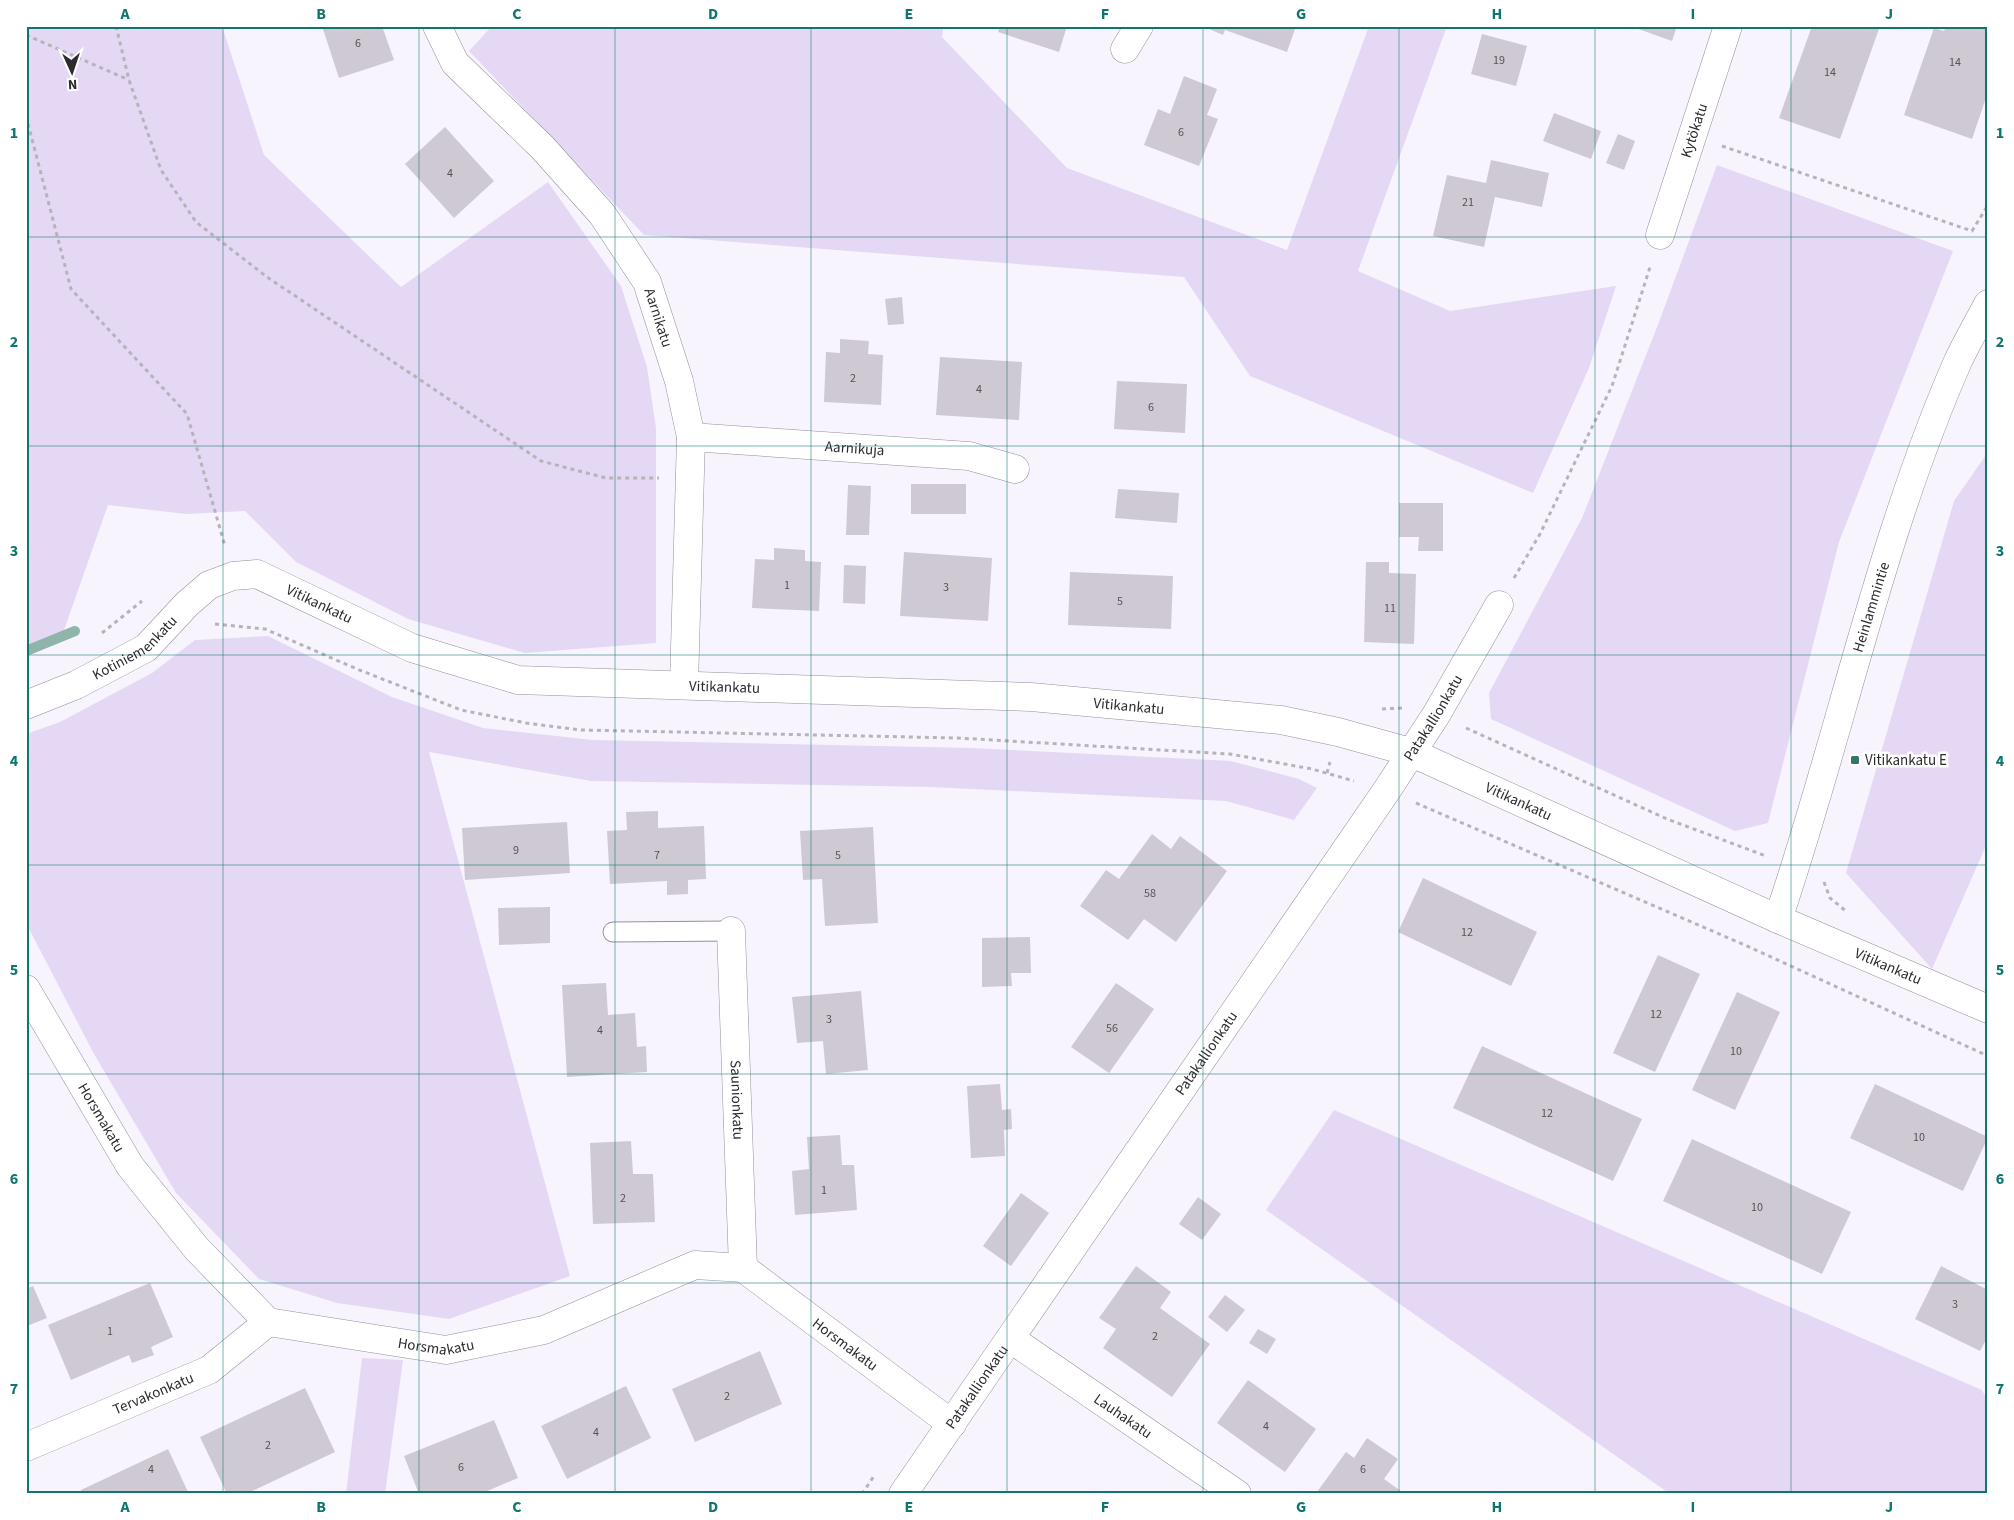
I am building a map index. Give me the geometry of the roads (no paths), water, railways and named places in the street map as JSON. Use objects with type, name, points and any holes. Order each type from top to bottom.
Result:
[{"type":"street","name":"Aarnikatu","points":[[437,26],[455,62],[542,147],[602,214],[648,282],[679,381],[691,437],[684,684]]},
{"type":"street","name":"Kytökatu","points":[[1660,236],[1728,26]]},
{"type":"street","name":"Heinlammintie","points":[[1778,919],[1795,868],[1862,633],[1921,451],[1959,360],[1988,304]]},
{"type":"street","name":"Aarnikuja","points":[[691,437],[969,456],[1015,469]]},
{"type":"street","name":"Vitikankatu","points":[[233,576],[257,574],[412,648],[518,680],[684,684],[1031,697],[1281,720],[1338,732],[1410,752],[1778,919],[1988,1009]]},
{"type":"street","name":"Kotiniemenkatu","points":[[26,705],[76,685],[146,648],[187,604],[209,585],[233,576]]},
{"type":"street","name":"Patakallionkatu","points":[[903,1494],[1387,790],[1410,752],[1436,715],[1499,605]]},
{"type":"street","name":"Saunionkatu","points":[[731,932],[743,1268]]},
{"type":"street","name":"Horsmakatu","points":[[26,989],[130,1166],[197,1249],[268,1322],[446,1350],[544,1330],[695,1265],[743,1268],[952,1424]]},
{"type":"street","name":"Tervakonkatu","points":[[26,1447],[209,1370],[268,1322]]},
{"type":"street","name":"Lauhakatu","points":[[1010,1338],[1237,1494]]},
{"type":"lane","points":[[613,932],[731,932]]},
{"type":"waterway","points":[[26,651],[75,631]]},
{"type":"place","name":"Vitikankatu E","points":[[1855,760]]}]
